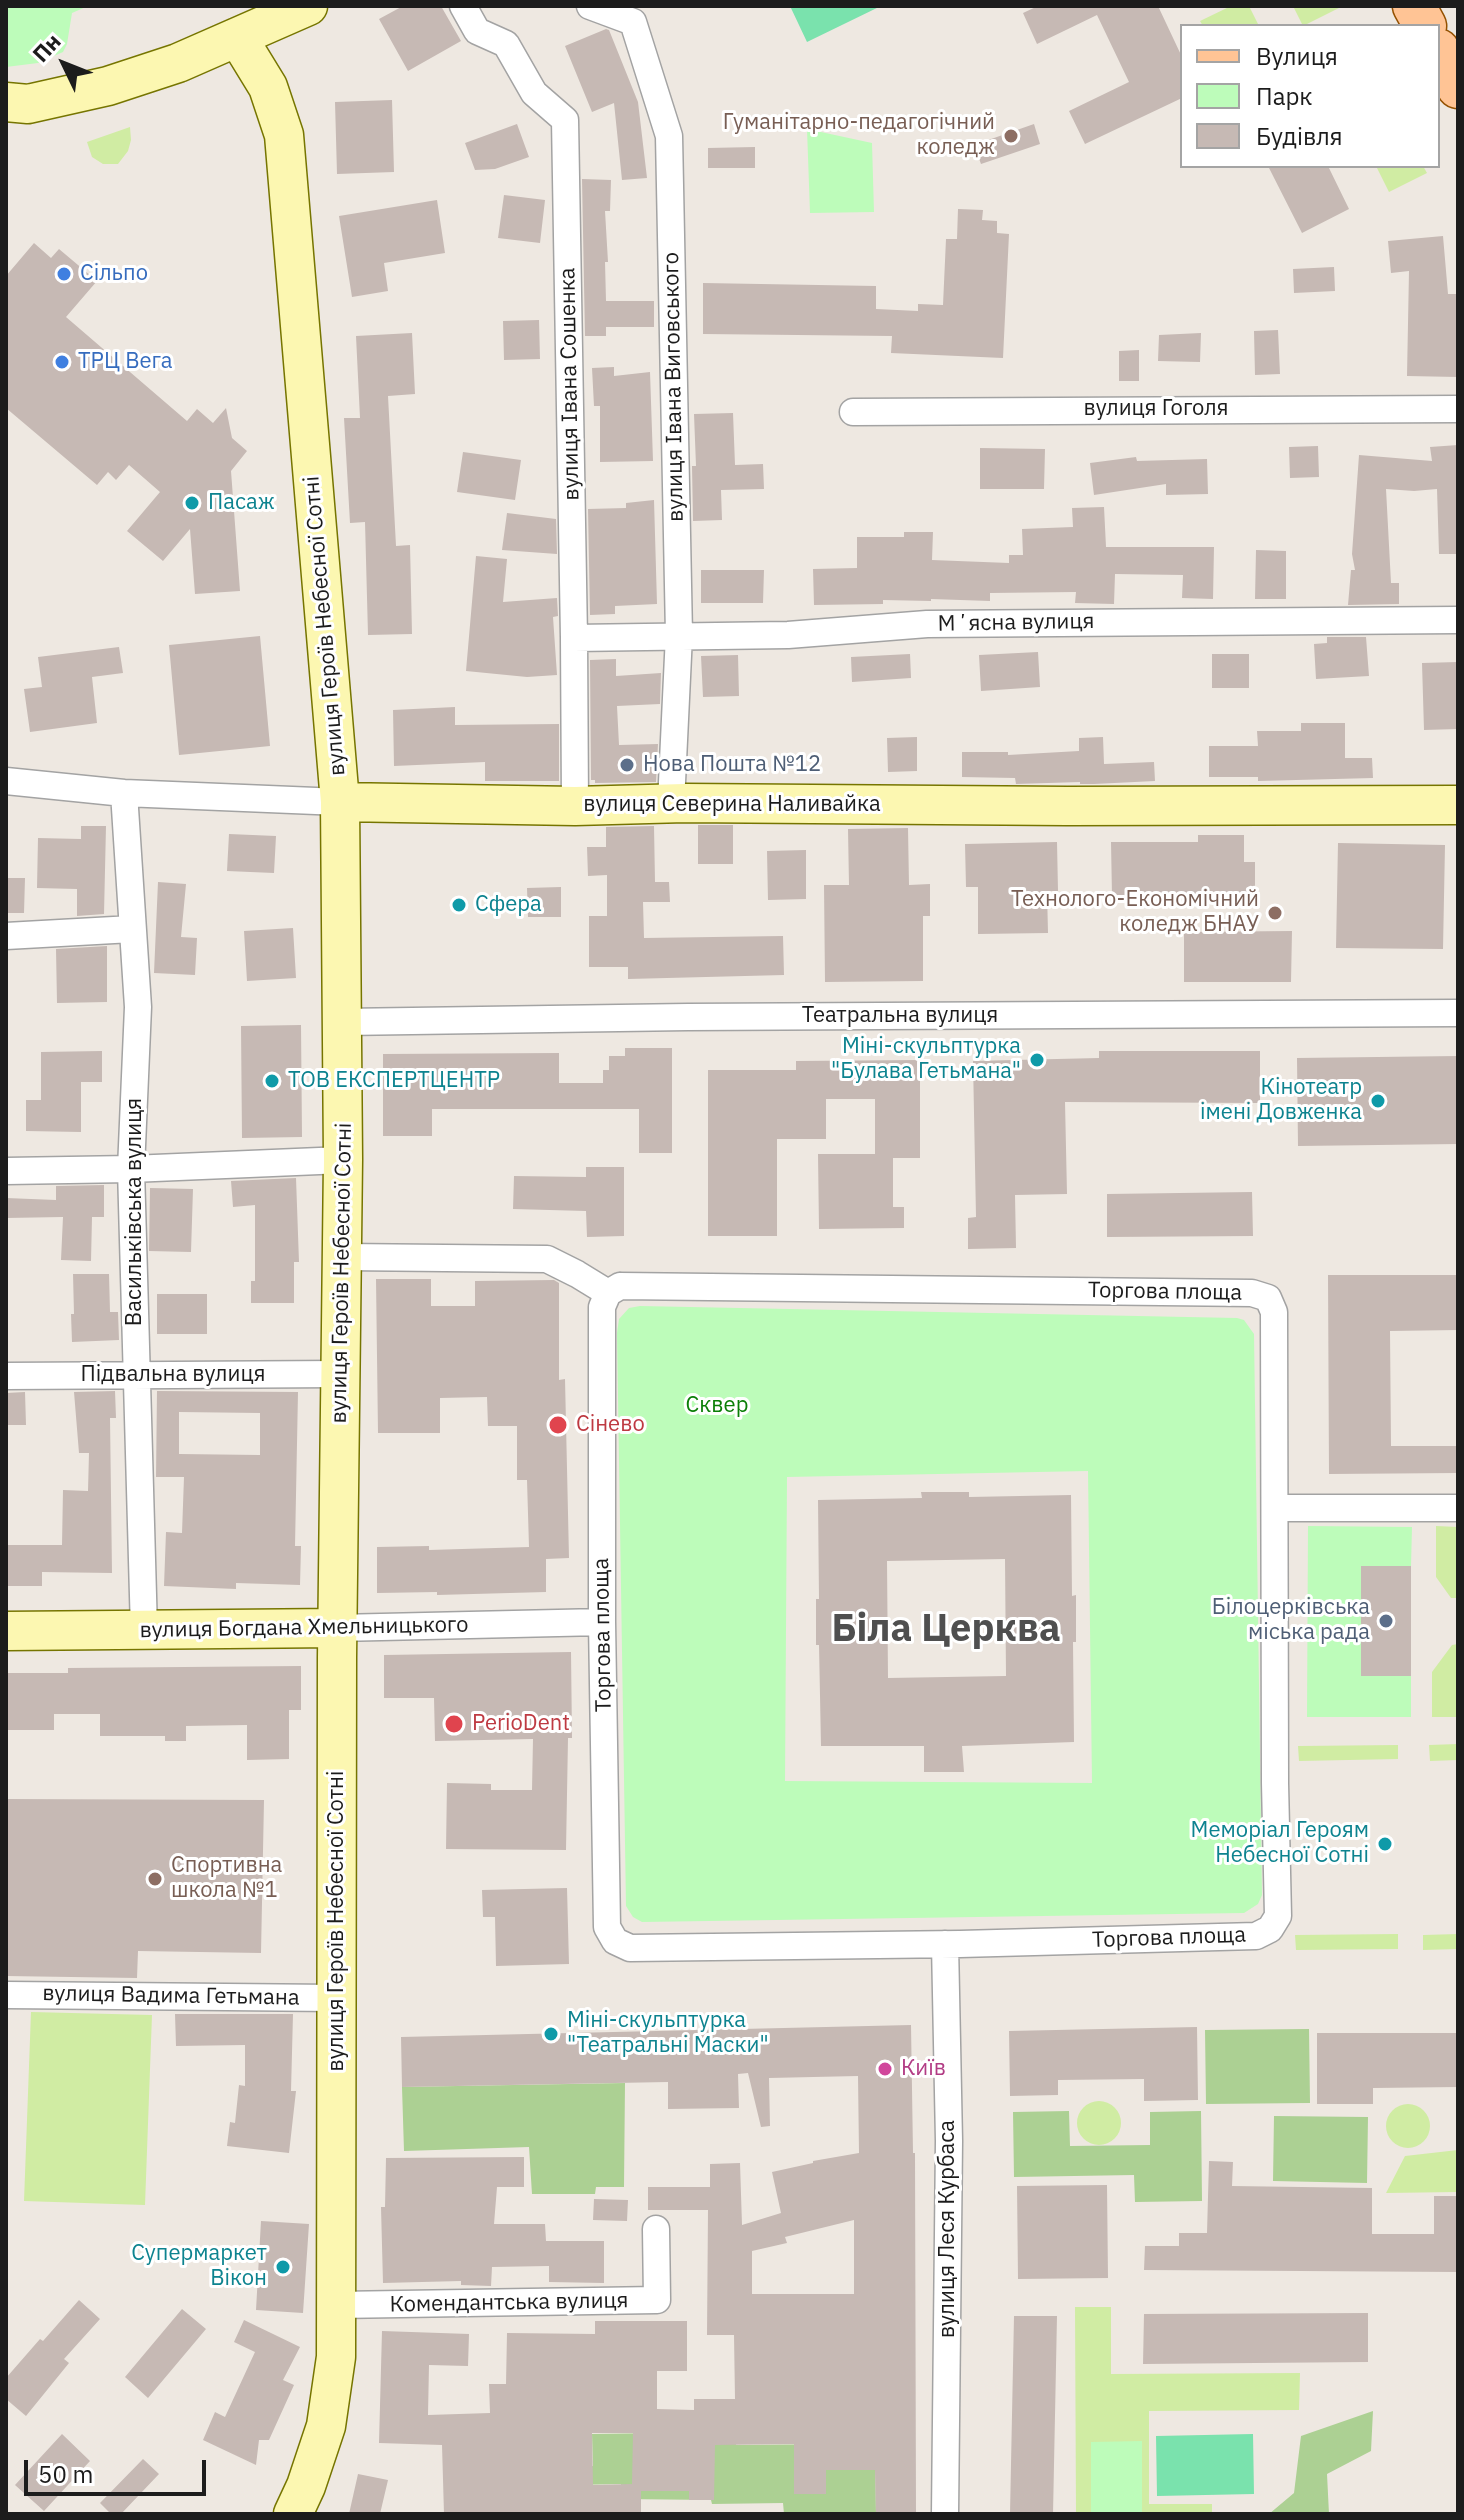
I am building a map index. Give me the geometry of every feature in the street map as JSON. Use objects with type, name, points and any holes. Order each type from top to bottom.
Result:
[{"type":"main road","points":[[1414,6],[1424,24]]},
{"type":"main road","points":[[1440,54],[1458,87]]},
{"type":"street","points":[[6,102],[28,104],[108,86],[178,63],[308,6]]},
{"type":"street","name":"вулиця Івана Сошенка","points":[[463,6],[477,31],[506,44],[534,93],[565,120],[575,806]]},
{"type":"street","name":"вулиця Івана Виговського","points":[[590,6],[633,22],[669,136],[679,635],[671,803]]},
{"type":"street","name":"вулиця Героїв Небесної Сотні","points":[[238,38],[268,87],[284,135],[340,802],[343,1257],[337,1628],[336,2357],[326,2426],[293,2514]]},
{"type":"street","name":"вулиця Гоголя","points":[[853,412],[1458,409]]},
{"type":"street","name":"Мʼясна вулиця","points":[[574,638],[788,635],[927,624],[1458,620]]},
{"type":"street","name":"вулиця Северина Наливайка","points":[[6,781],[124,793],[340,802],[575,806],[671,803],[1458,805]]},
{"type":"street","name":"Васильківська вулиця","points":[[124,793],[138,1007],[131,1169],[144,1631]]},
{"type":"street","points":[[6,936],[132,929]]},
{"type":"street","name":"Театральна вулиця","points":[[343,1022],[1458,1013]]},
{"type":"street","points":[[6,1171],[343,1160]]},
{"type":"street","points":[[343,1257],[547,1259],[608,1293]]},
{"type":"street","name":"Торгова площа","points":[[620,1286],[1252,1293],[1268,1298],[1274,1312],[1275,1508],[1278,1916],[1270,1929],[1256,1936],[945,1944],[630,1948],[615,1941],[607,1927],[602,1622],[602,1307],[608,1293],[620,1286]]},
{"type":"street","name":"Підвальна вулиця","points":[[6,1376],[340,1374]]},
{"type":"street","points":[[1275,1508],[1458,1508]]},
{"type":"street","name":"вулиця Богдана Хмельницького","points":[[6,1631],[602,1622]]},
{"type":"street","name":"вулиця Леся Курбаса","points":[[945,1944],[949,2141],[945,2514]]},
{"type":"street","name":"вулиця Вадима Гетьмана","points":[[6,1995],[336,1998]]},
{"type":"street","name":"Комендантська вулиця","points":[[337,2305],[657,2300],[656,2229]]},
{"type":"green space","points":[[6,6],[88,6],[72,13],[63,52],[38,63],[6,67]]},
{"type":"green space","points":[[790,6],[881,6],[807,42]]},
{"type":"green space","points":[[1231,6],[1249,6],[1258,24],[1202,24],[1200,21]]},
{"type":"green space","points":[[1293,6],[1341,6],[1307,24],[1302,24]]},
{"type":"green space","points":[[130,127],[128,151],[118,164],[103,164],[92,157],[87,142]]},
{"type":"green space","points":[[807,129],[872,143],[874,212],[810,213]]},
{"type":"green space","points":[[1377,168],[1424,168],[1427,173],[1389,192]]},
{"type":"green space","name":"Сквер","points":[[629,1308],[1244,1320],[1254,1334],[1262,1895],[1258,1904],[1244,1913],[642,1922],[633,1917],[626,1906],[617,1333],[619,1319]],"holes":[[[1088,1471],[1092,1783],[785,1781],[787,1477]]]},
{"type":"green space","points":[[1308,1526],[1412,1527],[1411,1566],[1361,1567],[1361,1676],[1411,1676],[1411,1717],[1307,1717]]},
{"type":"green space","points":[[1436,1526],[1458,1527],[1458,1598],[1451,1598],[1436,1577]]},
{"type":"green space","points":[[1458,1644],[1458,1717],[1432,1717],[1432,1672],[1452,1645]]},
{"type":"green space","points":[[1458,1744],[1458,1760],[1430,1761],[1429,1745]]},
{"type":"green space","points":[[1398,1745],[1398,1759],[1299,1761],[1298,1746]]},
{"type":"green space","points":[[1398,1934],[1398,1949],[1296,1950],[1295,1935]]},
{"type":"green space","points":[[1458,1934],[1458,1949],[1423,1950],[1423,1935]]},
{"type":"green space","points":[[31,2012],[152,2015],[145,2205],[24,2201]]},
{"type":"green space","points":[[1309,2029],[1310,2103],[1206,2104],[1205,2030]]},
{"type":"green space","points":[[625,2083],[624,2187],[596,2187],[595,2194],[532,2194],[529,2147],[404,2151],[402,2087]]},
{"type":"green space","points":[[1099,2101],[1115,2107],[1121,2123],[1115,2139],[1099,2145],[1083,2139],[1077,2123],[1083,2107]]},
{"type":"green space","points":[[1408,2104],[1424,2110],[1430,2126],[1424,2142],[1408,2148],[1392,2142],[1386,2126],[1392,2110]]},
{"type":"green space","points":[[1069,2111],[1070,2146],[1150,2145],[1150,2112],[1201,2111],[1202,2201],[1135,2202],[1134,2175],[1014,2177],[1013,2112]]},
{"type":"green space","points":[[1274,2116],[1368,2117],[1367,2183],[1273,2181]]},
{"type":"green space","points":[[1458,2150],[1458,2192],[1386,2193],[1405,2156]]},
{"type":"green space","points":[[1075,2307],[1111,2307],[1111,2374],[1300,2373],[1299,2410],[1149,2411],[1149,2504],[1212,2504],[1212,2514],[1076,2514]]},
{"type":"green space","points":[[1373,2411],[1371,2451],[1327,2474],[1329,2514],[1269,2514],[1294,2493],[1301,2436]]},
{"type":"green space","points":[[735,2432],[736,2445],[849,2444],[875,2447],[876,2514],[784,2514],[783,2503],[712,2504],[711,2500],[622,2499],[621,2484],[571,2485],[572,2467],[593,2466],[592,2434]]},
{"type":"green space","points":[[1253,2434],[1254,2494],[1157,2496],[1156,2436]]},
{"type":"green space","points":[[1142,2441],[1142,2514],[1091,2514],[1091,2442]]},
{"type":"building","points":[[403,6],[441,6],[461,41],[408,71],[379,19]]},
{"type":"building","points":[[1038,6],[1158,6],[1180,53],[1180,99],[1085,144],[1069,111],[1129,82],[1097,15],[1037,44],[1023,13]]},
{"type":"building","points":[[606,29],[638,102],[647,178],[622,180],[614,103],[592,112],[565,46]]},
{"type":"building","points":[[392,100],[394,172],[337,174],[335,102]]},
{"type":"building","points":[[517,124],[529,157],[495,169],[475,170],[465,143]]},
{"type":"building","points":[[1034,124],[1040,144],[981,164],[974,145]]},
{"type":"building","points":[[755,147],[755,168],[708,168],[708,148]]},
{"type":"building","points":[[1269,168],[1329,168],[1349,209],[1302,233]]},
{"type":"building","points":[[582,179],[611,180],[610,211],[605,211],[608,262],[605,262],[606,301],[654,301],[654,327],[606,327],[606,336],[585,336]]},
{"type":"building","points":[[504,195],[545,200],[540,243],[498,238]]},
{"type":"building","points":[[437,200],[445,253],[384,263],[388,291],[352,297],[339,216]]},
{"type":"building","points":[[958,209],[983,210],[982,220],[997,221],[997,233],[1009,234],[1003,358],[891,353],[892,336],[703,334],[703,283],[876,286],[876,309],[918,311],[918,304],[943,305],[946,239],[957,239]]},
{"type":"building","points":[[1443,236],[1448,294],[1458,294],[1458,377],[1407,376],[1409,271],[1391,273],[1388,241]]},
{"type":"building","name":"ТРЦ Вега","points":[[34,243],[51,258],[59,249],[97,281],[66,317],[187,421],[197,409],[213,423],[226,408],[232,438],[247,451],[231,471],[240,591],[195,594],[190,529],[163,561],[127,531],[160,492],[129,465],[116,480],[108,472],[97,485],[6,408],[6,276]]},
{"type":"building","points":[[1334,267],[1335,291],[1294,293],[1293,269]]},
{"type":"building","points":[[539,320],[540,359],[504,360],[503,321]]},
{"type":"building","points":[[1278,330],[1280,374],[1255,375],[1254,331]]},
{"type":"building","points":[[412,333],[415,394],[388,396],[396,546],[410,545],[412,634],[368,635],[365,522],[350,523],[344,418],[360,418],[356,336]]},
{"type":"building","points":[[1201,333],[1200,362],[1158,361],[1159,335]]},
{"type":"building","points":[[1139,350],[1139,381],[1119,381],[1119,351]]},
{"type":"building","points":[[614,367],[614,376],[650,372],[653,461],[600,462],[600,406],[594,406],[592,368]]},
{"type":"building","points":[[733,413],[735,465],[763,464],[764,489],[721,490],[722,520],[693,521],[692,466],[696,466],[694,414]]},
{"type":"building","points":[[1458,445],[1458,554],[1439,554],[1437,489],[1386,489],[1391,583],[1399,583],[1399,604],[1348,605],[1351,570],[1355,570],[1352,554],[1359,455],[1432,461],[1430,447]]},
{"type":"building","points":[[1318,446],[1319,477],[1290,478],[1289,447]]},
{"type":"building","points":[[980,448],[1045,449],[1044,489],[980,489]]},
{"type":"building","points":[[463,452],[521,460],[515,500],[457,492]]},
{"type":"building","points":[[1136,457],[1137,461],[1207,459],[1208,494],[1166,495],[1166,484],[1094,495],[1090,463]]},
{"type":"building","points":[[654,500],[657,604],[615,606],[615,614],[590,615],[588,509],[626,508],[626,503]]},
{"type":"building","points":[[1104,507],[1106,547],[1214,547],[1213,599],[1182,598],[1183,575],[1115,574],[1114,604],[1075,603],[1076,592],[990,593],[990,601],[883,600],[883,604],[814,605],[813,569],[857,568],[857,537],[904,537],[904,532],[933,532],[932,560],[1009,563],[1009,555],[1023,555],[1022,529],[1073,527],[1072,508]]},
{"type":"building","points":[[507,513],[556,519],[557,554],[502,550]]},
{"type":"building","points":[[1256,550],[1286,551],[1286,599],[1255,599]]},
{"type":"building","points":[[476,556],[507,559],[503,602],[557,598],[558,616],[553,617],[557,675],[527,677],[466,671]]},
{"type":"building","points":[[701,570],[764,570],[763,603],[701,603]]},
{"type":"building","points":[[260,636],[270,746],[179,755],[169,645]]},
{"type":"building","points":[[1327,637],[1366,637],[1369,676],[1316,679],[1314,644],[1327,643]]},
{"type":"building","points":[[119,647],[123,673],[92,677],[97,723],[30,732],[24,689],[42,687],[38,657]]},
{"type":"building","points":[[1038,652],[1040,687],[981,691],[979,655]]},
{"type":"building","points":[[910,654],[911,678],[852,682],[851,657]]},
{"type":"building","points":[[1212,654],[1249,654],[1249,688],[1212,688]]},
{"type":"building","points":[[738,655],[739,696],[703,697],[701,656]]},
{"type":"building","points":[[616,659],[616,676],[661,673],[660,704],[617,706],[619,745],[658,744],[656,782],[595,783],[591,780],[590,660]]},
{"type":"building","points":[[1458,662],[1458,729],[1424,730],[1422,663]]},
{"type":"building","points":[[455,707],[455,725],[559,724],[559,781],[485,781],[485,762],[394,766],[393,710]]},
{"type":"building","points":[[1301,723],[1345,723],[1345,758],[1372,758],[1373,778],[1258,781],[1258,777],[1209,777],[1209,746],[1258,746],[1257,731],[1301,731]]},
{"type":"building","points":[[917,737],[917,771],[888,772],[887,738]]},
{"type":"building","points":[[1103,737],[1104,764],[1154,762],[1155,781],[1016,784],[1015,778],[962,777],[962,752],[1008,752],[1008,755],[1079,751],[1079,738]]},
{"type":"building","points":[[698,825],[733,825],[733,864],[698,864]]},
{"type":"building","points":[[81,826],[106,826],[104,914],[77,916],[77,889],[37,888],[38,838],[81,839]]},
{"type":"building","points":[[654,826],[655,882],[669,882],[670,902],[643,902],[644,938],[783,936],[784,975],[628,979],[628,967],[589,967],[589,916],[607,916],[607,875],[588,876],[587,847],[606,847],[606,827]]},
{"type":"building","points":[[908,828],[909,885],[930,884],[930,916],[923,916],[923,981],[825,982],[824,885],[849,885],[848,829]]},
{"type":"building","points":[[229,834],[276,836],[274,873],[227,871]]},
{"type":"building","points":[[1198,835],[1244,835],[1244,862],[1255,862],[1255,895],[1112,896],[1111,842],[1198,842]]},
{"type":"building","points":[[1057,842],[1058,891],[1047,891],[1048,933],[978,934],[978,887],[966,887],[965,844]]},
{"type":"building","points":[[1338,843],[1445,845],[1443,949],[1336,948]]},
{"type":"building","points":[[806,850],[806,899],[768,900],[767,851]]},
{"type":"building","points":[[6,878],[25,878],[24,913],[6,913]]},
{"type":"building","points":[[158,882],[186,884],[181,937],[197,938],[195,975],[154,973]]},
{"type":"building","points":[[561,887],[561,917],[528,917],[527,888]]},
{"type":"building","points":[[293,928],[296,978],[247,981],[244,931]]},
{"type":"building","points":[[1292,931],[1291,982],[1184,982],[1184,932]]},
{"type":"building","points":[[107,946],[107,1002],[57,1003],[56,949]]},
{"type":"building","name":"ТОВ ЕКСПЕРТЦЕНТР","points":[[301,1025],[302,1137],[242,1138],[241,1026]]},
{"type":"building","points":[[625,1048],[672,1048],[672,1153],[639,1153],[639,1109],[432,1109],[432,1136],[383,1136],[383,1054],[559,1053],[559,1083],[603,1083],[603,1070],[609,1070],[609,1056],[625,1056]]},
{"type":"building","points":[[102,1051],[102,1082],[81,1082],[81,1132],[26,1131],[26,1100],[41,1100],[41,1052]]},
{"type":"building","points":[[1099,1051],[1260,1051],[1260,1103],[1065,1102],[1067,1194],[1015,1195],[1016,1248],[968,1249],[968,1218],[976,1217],[973,1061],[1099,1058]]},
{"type":"building","name":"Кінотеатр імені Довженка","points":[[1458,1056],[1458,1144],[1298,1146],[1297,1058]]},
{"type":"building","points":[[920,1060],[920,1158],[893,1158],[893,1207],[904,1207],[904,1228],[819,1229],[818,1154],[875,1154],[875,1099],[826,1099],[826,1139],[777,1139],[777,1236],[708,1236],[708,1070],[796,1070],[796,1061]]},
{"type":"building","points":[[586,1167],[624,1167],[624,1236],[587,1237],[586,1211],[513,1209],[514,1176],[586,1177]]},
{"type":"building","points":[[296,1178],[299,1262],[294,1262],[294,1303],[251,1303],[251,1281],[255,1281],[255,1205],[233,1207],[231,1181]]},
{"type":"building","points":[[104,1185],[104,1217],[92,1217],[91,1261],[61,1260],[63,1217],[6,1218],[6,1198],[56,1200],[56,1186]]},
{"type":"building","points":[[150,1188],[193,1189],[191,1252],[149,1251]]},
{"type":"building","points":[[1252,1192],[1253,1236],[1107,1237],[1107,1194]]},
{"type":"building","points":[[73,1274],[109,1274],[110,1312],[118,1312],[119,1340],[72,1342]]},
{"type":"building","points":[[1328,1275],[1458,1275],[1458,1330],[1390,1331],[1391,1446],[1458,1446],[1458,1473],[1329,1474]]},
{"type":"building","points":[[376,1279],[431,1279],[431,1306],[475,1306],[475,1281],[554,1280],[559,1283],[559,1380],[565,1379],[569,1558],[546,1559],[546,1592],[377,1593],[377,1547],[429,1546],[429,1550],[529,1547],[527,1480],[517,1480],[517,1426],[488,1426],[487,1397],[440,1398],[440,1433],[378,1433]]},
{"type":"building","points":[[157,1294],[207,1294],[207,1334],[157,1334]]},
{"type":"building","points":[[115,1391],[116,1418],[110,1418],[112,1573],[42,1572],[42,1586],[6,1586],[6,1545],[62,1545],[63,1490],[88,1491],[89,1453],[79,1453],[74,1392]]},
{"type":"building","points":[[157,1391],[298,1392],[295,1546],[301,1546],[300,1585],[236,1583],[236,1589],[164,1586],[166,1532],[182,1533],[184,1477],[156,1477]],"holes":[[[179,1412],[260,1413],[260,1455],[179,1454]]]},
{"type":"building","points":[[25,1392],[26,1425],[6,1425],[6,1393]]},
{"type":"building","points":[[921,1492],[969,1492],[969,1497],[1071,1495],[1072,1596],[1076,1595],[1074,1742],[962,1746],[964,1772],[924,1772],[924,1746],[821,1746],[819,1645],[816,1645],[818,1500],[922,1498]],"holes":[[[1005,1559],[1006,1676],[888,1678],[887,1561]]]},
{"type":"building","name":"Білоцерківська міська рада","points":[[1361,1566],[1411,1566],[1411,1676],[1361,1676]]},
{"type":"building","points":[[571,1652],[572,1738],[568,1738],[566,1850],[446,1849],[447,1783],[491,1784],[491,1790],[532,1790],[533,1739],[435,1741],[434,1698],[384,1698],[384,1655]]},
{"type":"building","points":[[301,1666],[301,1710],[289,1710],[289,1759],[247,1760],[247,1725],[186,1726],[186,1741],[165,1741],[165,1736],[100,1736],[100,1714],[54,1714],[54,1730],[6,1730],[6,1673],[68,1673],[68,1668]]},
{"type":"building","name":"Спортивна школа №1","points":[[6,1799],[264,1800],[261,1953],[138,1951],[137,1978],[6,1976]]},
{"type":"building","points":[[567,1888],[569,1964],[496,1966],[495,1917],[483,1917],[482,1890]]},
{"type":"building","points":[[175,2014],[293,2014],[291,2091],[296,2091],[289,2153],[227,2146],[230,2122],[235,2123],[239,2085],[245,2086],[245,2045],[176,2046]]},
{"type":"building","points":[[911,2025],[915,2153],[916,2514],[876,2514],[875,2470],[826,2470],[826,2494],[794,2494],[794,2444],[715,2445],[714,2500],[689,2500],[689,2491],[641,2491],[641,2514],[444,2514],[442,2445],[379,2443],[382,2331],[469,2334],[468,2366],[429,2365],[428,2415],[490,2413],[489,2384],[506,2384],[507,2333],[595,2334],[595,2321],[687,2321],[687,2371],[657,2371],[657,2409],[694,2410],[694,2399],[735,2399],[734,2335],[707,2335],[708,2210],[648,2210],[648,2187],[710,2187],[710,2164],[740,2163],[742,2225],[781,2213],[772,2172],[859,2153],[858,2076],[769,2078],[770,2126],[761,2127],[748,2073],[738,2074],[739,2108],[668,2109],[668,2082],[402,2087],[401,2037]],"holes":[[[854,2220],[854,2294],[752,2294],[752,2251],[787,2243],[785,2237]],[[592,2433],[633,2433],[632,2484],[593,2485]]]},
{"type":"building","points":[[1197,2027],[1198,2100],[1144,2101],[1144,2079],[1058,2080],[1058,2095],[1010,2096],[1009,2031]]},
{"type":"building","points":[[1317,2033],[1458,2033],[1458,2087],[1373,2088],[1373,2104],[1317,2104]]},
{"type":"building","points":[[524,2157],[524,2187],[497,2187],[494,2224],[545,2224],[546,2241],[604,2241],[604,2283],[549,2282],[549,2266],[492,2267],[491,2286],[461,2285],[461,2281],[383,2283],[381,2207],[385,2207],[386,2158]]},
{"type":"building","points":[[1209,2161],[1233,2162],[1232,2186],[1372,2188],[1372,2234],[1434,2234],[1434,2196],[1458,2196],[1458,2272],[1144,2270],[1145,2246],[1179,2246],[1179,2233],[1207,2233]]},
{"type":"building","points":[[1107,2185],[1108,2278],[1018,2279],[1017,2186]]},
{"type":"building","points":[[594,2199],[628,2200],[627,2221],[593,2220]]},
{"type":"building","name":"Супермаркет Вікон","points":[[261,2221],[309,2224],[303,2313],[256,2310]]},
{"type":"building","points":[[79,2300],[100,2319],[64,2359],[69,2363],[26,2416],[6,2399],[6,2378]]},
{"type":"building","points":[[182,2309],[206,2329],[148,2398],[125,2377]]},
{"type":"building","points":[[1368,2313],[1368,2362],[1143,2364],[1144,2314]]},
{"type":"building","points":[[1014,2316],[1057,2316],[1053,2514],[1010,2514]]},
{"type":"building","points":[[244,2320],[300,2347],[283,2380],[294,2385],[269,2440],[259,2440],[256,2465],[203,2440],[215,2412],[225,2417],[255,2352],[234,2342]]},
{"type":"building","points":[[62,2434],[90,2461],[44,2511],[15,2485]]},
{"type":"building","points":[[143,2459],[159,2474],[121,2514],[111,2514],[100,2503]]},
{"type":"building","points":[[358,2474],[388,2480],[380,2514],[349,2514]]},
{"type":"place","name":"Гуманітарно-педагогічний коледж","points":[[1011,136]]},
{"type":"place","name":"Сільпо","points":[[64,274]]},
{"type":"place","name":"ТРЦ Вега","points":[[62,362]]},
{"type":"place","name":"Пасаж","points":[[192,503]]},
{"type":"place","name":"Нова Пошта №12","points":[[627,765]]},
{"type":"place","name":"Сфера","points":[[459,905]]},
{"type":"place","name":"Технолого-Економічний коледж БНАУ","points":[[1275,913]]},
{"type":"place","name":"Міні-скульптурка \"Булава Гетьмана\"","points":[[1037,1060]]},
{"type":"place","name":"ТОВ ЕКСПЕРТЦЕНТР","points":[[272,1081]]},
{"type":"place","name":"Кінотеатр імені Довженка","points":[[1378,1101]]},
{"type":"place","name":"Сінево","points":[[558,1425]]},
{"type":"place","name":"Білоцерківська міська рада","points":[[1386,1621]]},
{"type":"place","name":"PerioDent","points":[[454,1724]]},
{"type":"place","name":"Меморіал Героям Небесної Сотні","points":[[1385,1844]]},
{"type":"place","name":"Спортивна школа №1","points":[[155,1879]]},
{"type":"place","name":"Міні-скульптурка \"Театральні Маски\"","points":[[551,2034]]},
{"type":"place","name":"Київ","points":[[885,2069]]},
{"type":"place","name":"Супермаркет Вікон","points":[[283,2267]]},
{"type":"district","name":"Біла Церква","points":[[946,1630]]}]
